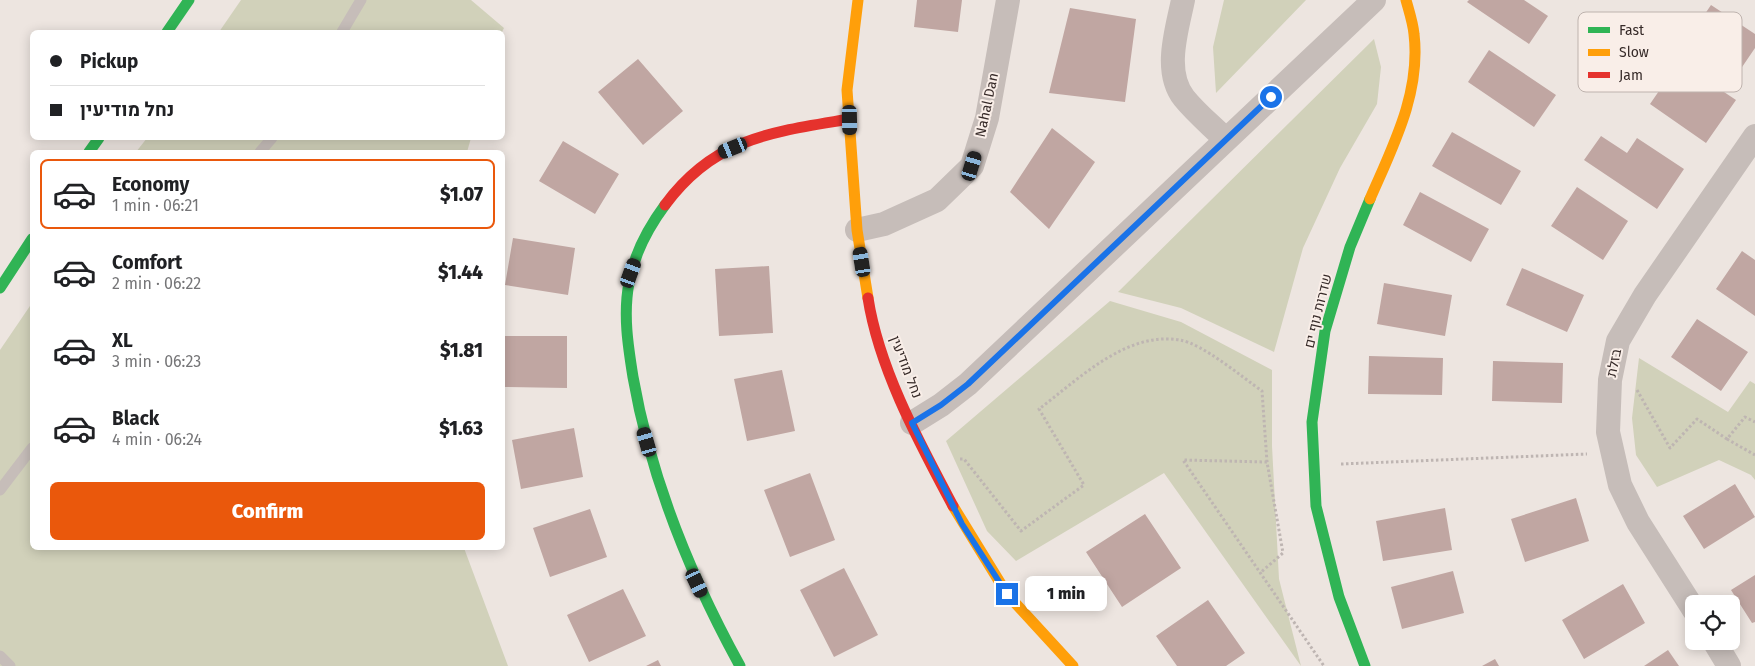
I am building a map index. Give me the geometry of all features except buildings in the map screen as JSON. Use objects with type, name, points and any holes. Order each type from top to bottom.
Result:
[{"type":"street","points":[[168,30],[189,0]]},
{"type":"street","name":"נחל מודיעין","points":[[858,0],[846,90],[850,120],[857,230],[870,311],[891,377],[927,457],[962,524],[1007,594],[1073,666]]},
{"type":"street","name":"Nahal Dan","points":[[857,230],[884,224],[937,200],[972,166],[987,118],[1008,0]]},
{"type":"street","points":[[1183,0],[1175,40],[1173,75],[1183,97],[1225,139]]},
{"type":"street","points":[[912,423],[941,405],[968,384],[1374,0]]},
{"type":"street","name":"שדרות נוף ים","points":[[1365,666],[1339,596],[1316,506],[1312,422],[1326,331],[1350,246],[1406,114],[1414,80],[1414,34],[1406,0]]},
{"type":"street","points":[[740,666],[722,634],[689,565],[662,492],[637,408],[626,326],[631,273],[646,229],[680,185],[715,156],[769,134],[850,120]]},
{"type":"street","name":"בזלת","points":[[1685,596],[1638,522],[1620,485],[1608,432],[1610,380],[1618,342],[1645,295],[1755,136]]},
{"type":"street","points":[[0,288],[30,242]]},
{"type":"street","points":[[1719,650],[1729,666]]},
{"type":"lane","points":[[343,30],[361,0]]},
{"type":"lane","points":[[262,150],[270,140]]},
{"type":"lane","points":[[0,271],[30,241]]},
{"type":"lane","points":[[0,490],[30,451]]},
{"type":"lane","points":[[0,656],[10,666]]},
{"type":"path","points":[[927,457],[964,459],[1021,531],[1084,485],[1039,409],[1110,356],[1147,340],[1182,340],[1217,358],[1262,391],[1267,462],[1283,553],[1260,573]]},
{"type":"path","points":[[1610,380],[1635,386],[1670,448],[1697,419],[1755,455]]},
{"type":"path","points":[[1727,439],[1745,417],[1755,422]]},
{"type":"path","points":[[1314,466],[1613,453]]},
{"type":"path","points":[[1267,462],[1183,460],[1324,666]]},
{"type":"green space","points":[[241,0],[471,0],[504,28],[503,30],[220,30]]},
{"type":"green space","points":[[1224,0],[1306,0],[1216,93],[1213,47]]},
{"type":"green space","points":[[1374,39],[1381,67],[1377,104],[1340,168],[1303,248],[1274,352],[1181,308],[1118,292]]},
{"type":"green space","points":[[145,140],[470,140],[468,150],[138,150]]},
{"type":"green space","points":[[1110,301],[1181,322],[1272,370],[1272,446],[1279,579],[1301,666],[1164,473],[1016,561],[987,531],[946,441]]},
{"type":"green space","points":[[30,306],[30,550],[465,550],[508,666],[0,666],[0,350]]},
{"type":"green space","points":[[1639,358],[1728,412],[1750,381],[1755,384],[1755,480],[1751,475],[1719,460],[1657,487],[1636,455],[1632,418]]},
{"type":"traffic: fast","points":[[168,30],[189,0]]},
{"type":"traffic: fast","points":[[90,150],[98,140]]},
{"type":"traffic: fast","points":[[1365,666],[1339,597],[1316,506],[1312,422],[1325,331],[1350,247],[1370,199]]},
{"type":"traffic: fast","points":[[665,205],[642,242],[631,272],[626,318],[633,377],[650,453],[674,526],[705,597],[740,666]]},
{"type":"traffic: fast","points":[[0,288],[30,242]]},
{"type":"traffic: slow","points":[[858,0],[847,90],[857,230],[868,298]]},
{"type":"traffic: slow","points":[[1370,199],[1396,139],[1409,98],[1413,77],[1415,56],[1414,34],[1406,0]]},
{"type":"traffic: slow","points":[[953,506],[1007,594],[1073,666]]},
{"type":"traffic: jam","points":[[665,205],[684,182],[725,151],[747,141],[771,134],[850,119]]},
{"type":"traffic: jam","points":[[868,298],[873,325],[881,351],[902,405],[953,506]]},
{"type":"route","points":[[1007,594],[962,524],[927,457],[912,423],[941,405],[968,384],[1271,97]]}]
